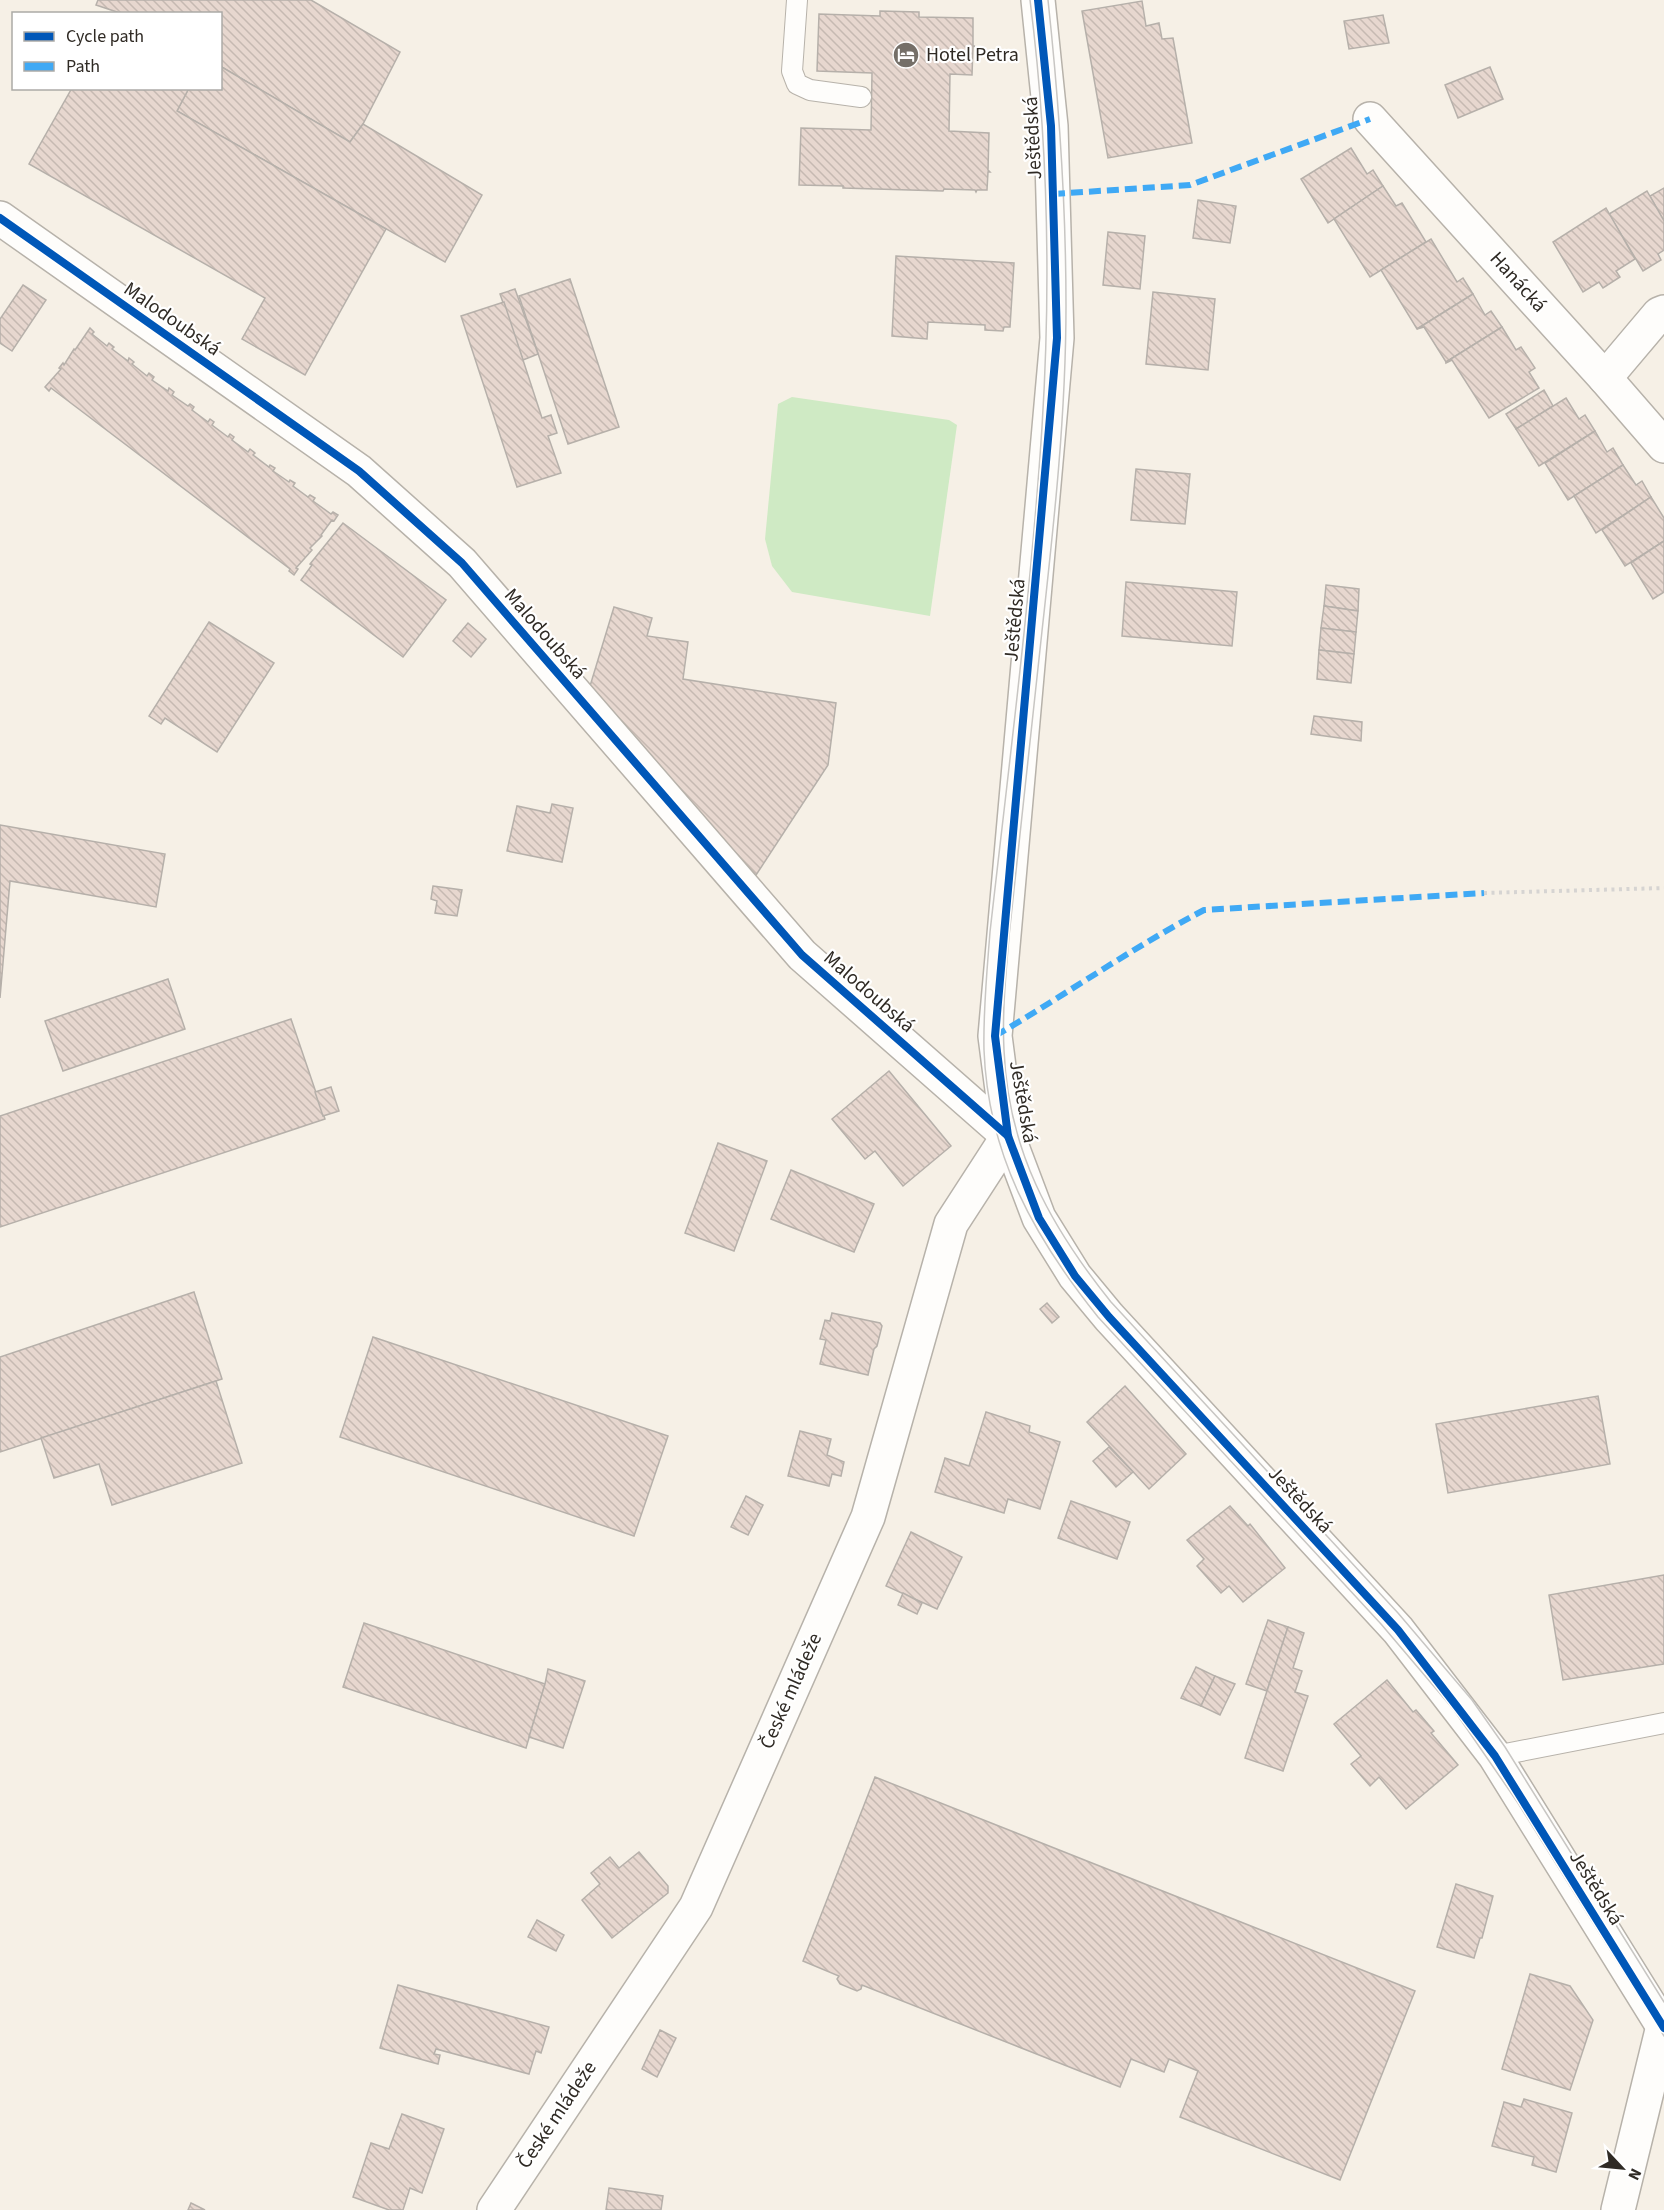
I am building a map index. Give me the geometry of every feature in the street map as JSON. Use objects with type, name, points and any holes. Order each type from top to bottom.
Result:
[{"type":"street","name":"Ještědská","points":[[1038,0],[1051,126],[1057,338],[995,1036],[1008,1136],[1039,1218],[1075,1276],[1109,1317],[1398,1630],[1495,1756],[1663,2027]]},
{"type":"street","name":"Hanácká","points":[[1370,119],[1664,446]]},
{"type":"street","name":"Malodoubská","points":[[0,218],[359,471],[462,563],[802,955],[1008,1136]]},
{"type":"street","points":[[1605,378],[1659,314],[1664,312]]},
{"type":"street","name":"České mládeže","points":[[494,2210],[696,1906],[868,1517],[951,1224],[1008,1136]]},
{"type":"street","points":[[1618,2210],[1663,2027]]},
{"type":"lane","points":[[797,0],[792,71],[797,84],[810,90],[861,97]]},
{"type":"lane","points":[[1495,1756],[1664,1723]]},
{"type":"path","points":[[1484,893],[1664,888]]},
{"type":"green space","points":[[792,397],[949,420],[957,425],[930,616],[792,592],[772,566],[765,539],[778,404]]},
{"type":"building","points":[[98,0],[311,0],[400,52],[363,124],[350,142],[222,67],[222,12],[117,12],[96,5]]},
{"type":"building","points":[[1142,1],[1146,26],[1159,23],[1162,39],[1173,38],[1192,143],[1108,158],[1082,11]]},
{"type":"building","points":[[880,11],[919,12],[919,17],[973,18],[973,46],[975,46],[973,47],[972,75],[950,74],[949,131],[989,133],[988,170],[990,172],[988,172],[987,190],[976,192],[975,190],[944,189],[943,191],[799,185],[801,128],[871,130],[872,73],[817,71],[819,14],[880,16]]},
{"type":"building","points":[[1383,15],[1389,43],[1349,49],[1344,21]]},
{"type":"building","points":[[222,67],[350,142],[363,124],[482,195],[445,262],[177,111],[188,90],[222,90]]},
{"type":"building","points":[[1490,67],[1503,99],[1458,118],[1445,85]]},
{"type":"building","points":[[71,90],[188,90],[177,111],[386,229],[305,375],[242,339],[265,298],[29,164]]},
{"type":"building","points":[[1351,148],[1367,174],[1373,170],[1383,186],[1328,223],[1301,179]]},
{"type":"building","points":[[1383,186],[1396,206],[1402,203],[1426,242],[1370,277],[1334,219]]},
{"type":"building","points":[[1664,188],[1664,221],[1650,196]]},
{"type":"building","points":[[1647,191],[1664,221],[1664,250],[1658,254],[1661,260],[1643,271],[1609,214]]},
{"type":"building","points":[[1198,200],[1236,206],[1230,243],[1193,238]]},
{"type":"building","points":[[1606,208],[1635,259],[1616,271],[1620,277],[1603,288],[1599,282],[1583,292],[1553,242]]},
{"type":"building","points":[[1108,232],[1145,236],[1140,289],[1103,285]]},
{"type":"building","points":[[1431,239],[1457,282],[1463,278],[1473,294],[1417,329],[1381,270]]},
{"type":"building","points":[[896,256],[1014,263],[1010,327],[1004,327],[1003,331],[985,330],[985,325],[928,322],[927,339],[892,336]]},
{"type":"building","points":[[570,279],[619,427],[568,444],[519,296]]},
{"type":"building","points":[[23,285],[46,300],[12,351],[0,343],[0,319]]},
{"type":"building","points":[[515,289],[538,354],[523,360],[500,294]]},
{"type":"building","points":[[1153,292],[1215,299],[1208,370],[1146,364]]},
{"type":"building","points":[[1473,294],[1485,315],[1491,311],[1502,327],[1446,362],[1424,327],[1417,329]]},
{"type":"building","points":[[504,302],[542,418],[551,415],[557,433],[548,436],[561,473],[517,487],[461,316]]},
{"type":"building","points":[[1502,327],[1516,350],[1521,347],[1535,368],[1529,372],[1539,388],[1489,418],[1452,360],[1446,362]]},
{"type":"building","points":[[90,328],[94,332],[92,334],[107,346],[109,343],[114,347],[112,349],[128,361],[129,358],[134,362],[132,364],[147,376],[149,373],[154,377],[152,380],[168,391],[169,388],[174,392],[172,395],[188,406],[190,404],[194,407],[192,410],[208,422],[210,419],[214,422],[212,425],[228,437],[230,434],[234,437],[232,440],[248,452],[250,449],[255,453],[253,455],[269,467],[270,465],[275,468],[273,471],[289,482],[290,480],[295,483],[293,486],[308,497],[310,495],[315,498],[313,501],[331,514],[333,512],[338,515],[310,548],[312,550],[296,568],[298,569],[294,575],[289,571],[290,569],[51,388],[49,391],[45,387],[61,369],[59,368],[63,363],[64,365]]},
{"type":"building","points":[[1544,390],[1553,406],[1516,429],[1506,414]]},
{"type":"building","points":[[1566,398],[1579,419],[1585,415],[1595,431],[1539,466],[1516,429]]},
{"type":"building","points":[[1595,431],[1607,452],[1613,448],[1623,465],[1568,500],[1545,463]]},
{"type":"building","points":[[1623,465],[1636,485],[1642,481],[1651,497],[1596,533],[1574,496]]},
{"type":"building","points":[[1136,469],[1190,474],[1185,524],[1131,520]]},
{"type":"building","points":[[1651,497],[1664,518],[1664,541],[1625,566],[1602,530]]},
{"type":"building","points":[[343,523],[446,600],[403,657],[301,580],[312,565],[310,564]]},
{"type":"building","points":[[1664,541],[1664,592],[1653,599],[1631,563]]},
{"type":"building","points":[[1126,582],[1237,592],[1232,646],[1122,636]]},
{"type":"building","points":[[1326,585],[1359,589],[1358,611],[1324,606]]},
{"type":"building","points":[[1324,606],[1358,611],[1356,632],[1321,628]]},
{"type":"building","points":[[614,607],[652,618],[647,636],[688,642],[683,679],[836,703],[828,765],[756,875],[626,732],[590,686]]},
{"type":"building","points":[[209,622],[274,663],[217,752],[165,718],[161,724],[149,716]]},
{"type":"building","points":[[468,623],[486,639],[471,657],[453,641]]},
{"type":"building","points":[[1321,628],[1356,632],[1354,654],[1319,650]]},
{"type":"building","points":[[1319,650],[1354,654],[1351,683],[1317,679]]},
{"type":"building","points":[[1314,716],[1362,722],[1361,741],[1311,734]]},
{"type":"building","points":[[552,804],[573,808],[562,862],[507,851],[517,806],[550,813]]},
{"type":"building","points":[[0,825],[165,854],[156,907],[10,881],[0,998]]},
{"type":"building","points":[[433,886],[462,890],[457,916],[435,913],[437,901],[431,899]]},
{"type":"building","points":[[168,979],[185,1029],[63,1071],[45,1021]]},
{"type":"building","points":[[291,1019],[325,1119],[0,1227],[0,1116]]},
{"type":"building","points":[[889,1071],[951,1146],[903,1186],[875,1151],[865,1159],[832,1119]]},
{"type":"building","points":[[331,1087],[339,1111],[323,1116],[315,1092]]},
{"type":"building","points":[[718,1143],[767,1161],[734,1251],[685,1233]]},
{"type":"building","points":[[791,1170],[874,1204],[854,1252],[771,1219]]},
{"type":"building","points":[[194,1292],[222,1379],[0,1452],[0,1357]]},
{"type":"building","points":[[1047,1303],[1059,1317],[1052,1323],[1040,1309]]},
{"type":"building","points":[[832,1313],[880,1323],[882,1326],[868,1375],[820,1364],[826,1340],[820,1339],[825,1320],[830,1321]]},
{"type":"building","points":[[373,1337],[668,1436],[634,1536],[340,1437]]},
{"type":"building","points":[[216,1381],[242,1463],[112,1505],[99,1464],[54,1478],[41,1438]]},
{"type":"building","points":[[1125,1386],[1186,1454],[1149,1489],[1087,1422]]},
{"type":"building","points":[[1598,1396],[1610,1464],[1448,1493],[1436,1424]]},
{"type":"building","points":[[986,1412],[1030,1426],[1029,1432],[1060,1442],[1040,1509],[1008,1499],[1004,1513],[935,1492],[945,1458],[969,1466]]},
{"type":"building","points":[[800,1431],[831,1439],[827,1455],[844,1462],[841,1476],[832,1474],[829,1486],[788,1476]]},
{"type":"building","points":[[1109,1447],[1133,1472],[1116,1487],[1093,1461]]},
{"type":"building","points":[[746,1496],[763,1505],[748,1535],[731,1527]]},
{"type":"building","points":[[1071,1501],[1130,1522],[1117,1559],[1058,1538]]},
{"type":"building","points":[[1230,1506],[1248,1526],[1250,1524],[1285,1568],[1243,1602],[1229,1586],[1221,1593],[1197,1566],[1204,1559],[1187,1540]]},
{"type":"building","points":[[911,1532],[962,1557],[937,1609],[886,1586]]},
{"type":"building","points":[[1664,1575],[1664,1664],[1563,1680],[1549,1595]]},
{"type":"building","points":[[903,1593],[922,1603],[917,1614],[898,1605]]},
{"type":"building","points":[[1268,1620],[1288,1627],[1267,1691],[1246,1684]]},
{"type":"building","points":[[364,1623],[545,1684],[526,1748],[343,1687]]},
{"type":"building","points":[[1288,1627],[1304,1633],[1293,1668],[1302,1671],[1295,1692],[1308,1696],[1283,1771],[1245,1758]]},
{"type":"building","points":[[1196,1667],[1215,1676],[1201,1706],[1181,1698]]},
{"type":"building","points":[[548,1669],[585,1681],[563,1748],[529,1737]]},
{"type":"building","points":[[1215,1676],[1235,1684],[1220,1715],[1201,1706]]},
{"type":"building","points":[[1387,1680],[1413,1712],[1416,1710],[1434,1731],[1431,1733],[1458,1765],[1406,1809],[1379,1777],[1370,1786],[1351,1764],[1361,1756],[1334,1724]]},
{"type":"building","points":[[875,1777],[1415,1991],[1340,2180],[1180,2117],[1198,2071],[1169,2059],[1164,2072],[1131,2059],[1120,2087],[862,1985],[857,1991],[840,1984],[837,1979],[839,1976],[803,1961]]},
{"type":"building","points":[[639,1852],[668,1886],[668,1893],[612,1938],[582,1900],[600,1884],[591,1873],[610,1857],[619,1868]]},
{"type":"building","points":[[1456,1884],[1493,1896],[1474,1958],[1437,1947]]},
{"type":"building","points":[[537,1920],[564,1935],[556,1951],[528,1937]]},
{"type":"building","points":[[1530,1974],[1570,1986],[1593,2020],[1570,2090],[1502,2069]]},
{"type":"building","points":[[398,1985],[549,2027],[541,2053],[536,2051],[529,2074],[436,2049],[434,2054],[440,2055],[438,2064],[380,2048]]},
{"type":"building","points":[[660,2030],[676,2038],[657,2077],[642,2069]]},
{"type":"building","points":[[1524,2099],[1572,2113],[1556,2172],[1532,2165],[1534,2157],[1492,2146],[1504,2102],[1521,2107]]},
{"type":"building","points":[[402,2114],[444,2129],[422,2193],[410,2188],[403,2210],[389,2210],[353,2197],[371,2143],[389,2149]]},
{"type":"building","points":[[609,2188],[663,2196],[661,2210],[606,2210]]},
{"type":"building","points":[[191,2203],[205,2210],[188,2210]]},
{"type":"tram line","points":[[1030,0],[1044,160],[1047,267],[1045,374],[1032,553],[990,932],[984,1050],[987,1088],[994,1125],[1018,1193],[1035,1225],[1075,1287],[1098,1317],[1381,1624],[1454,1710],[1518,1803],[1664,2036]]},
{"type":"tram line","points":[[1048,0],[1059,114],[1063,191],[1066,267],[1065,347],[1062,428],[1055,509],[1009,936],[1005,993],[1004,1050],[1007,1086],[1024,1154],[1051,1215],[1069,1245],[1111,1302],[1398,1613],[1472,1700],[1505,1747],[1664,2002]]},
{"type":"marked path","points":[[1053,194],[1190,185],[1370,119]]},
{"type":"marked path","points":[[995,1036],[1204,910],[1484,893]]},
{"type":"cycle path","points":[[1038,0],[1051,126],[1057,338],[995,1036],[1008,1136],[1039,1218],[1075,1276],[1109,1317],[1398,1630],[1495,1756],[1664,2028]]},
{"type":"cycle path","points":[[0,218],[359,471],[462,563],[802,955],[1008,1136]]},
{"type":"place","name":"Hotel Petra","points":[[906,55]]}]
